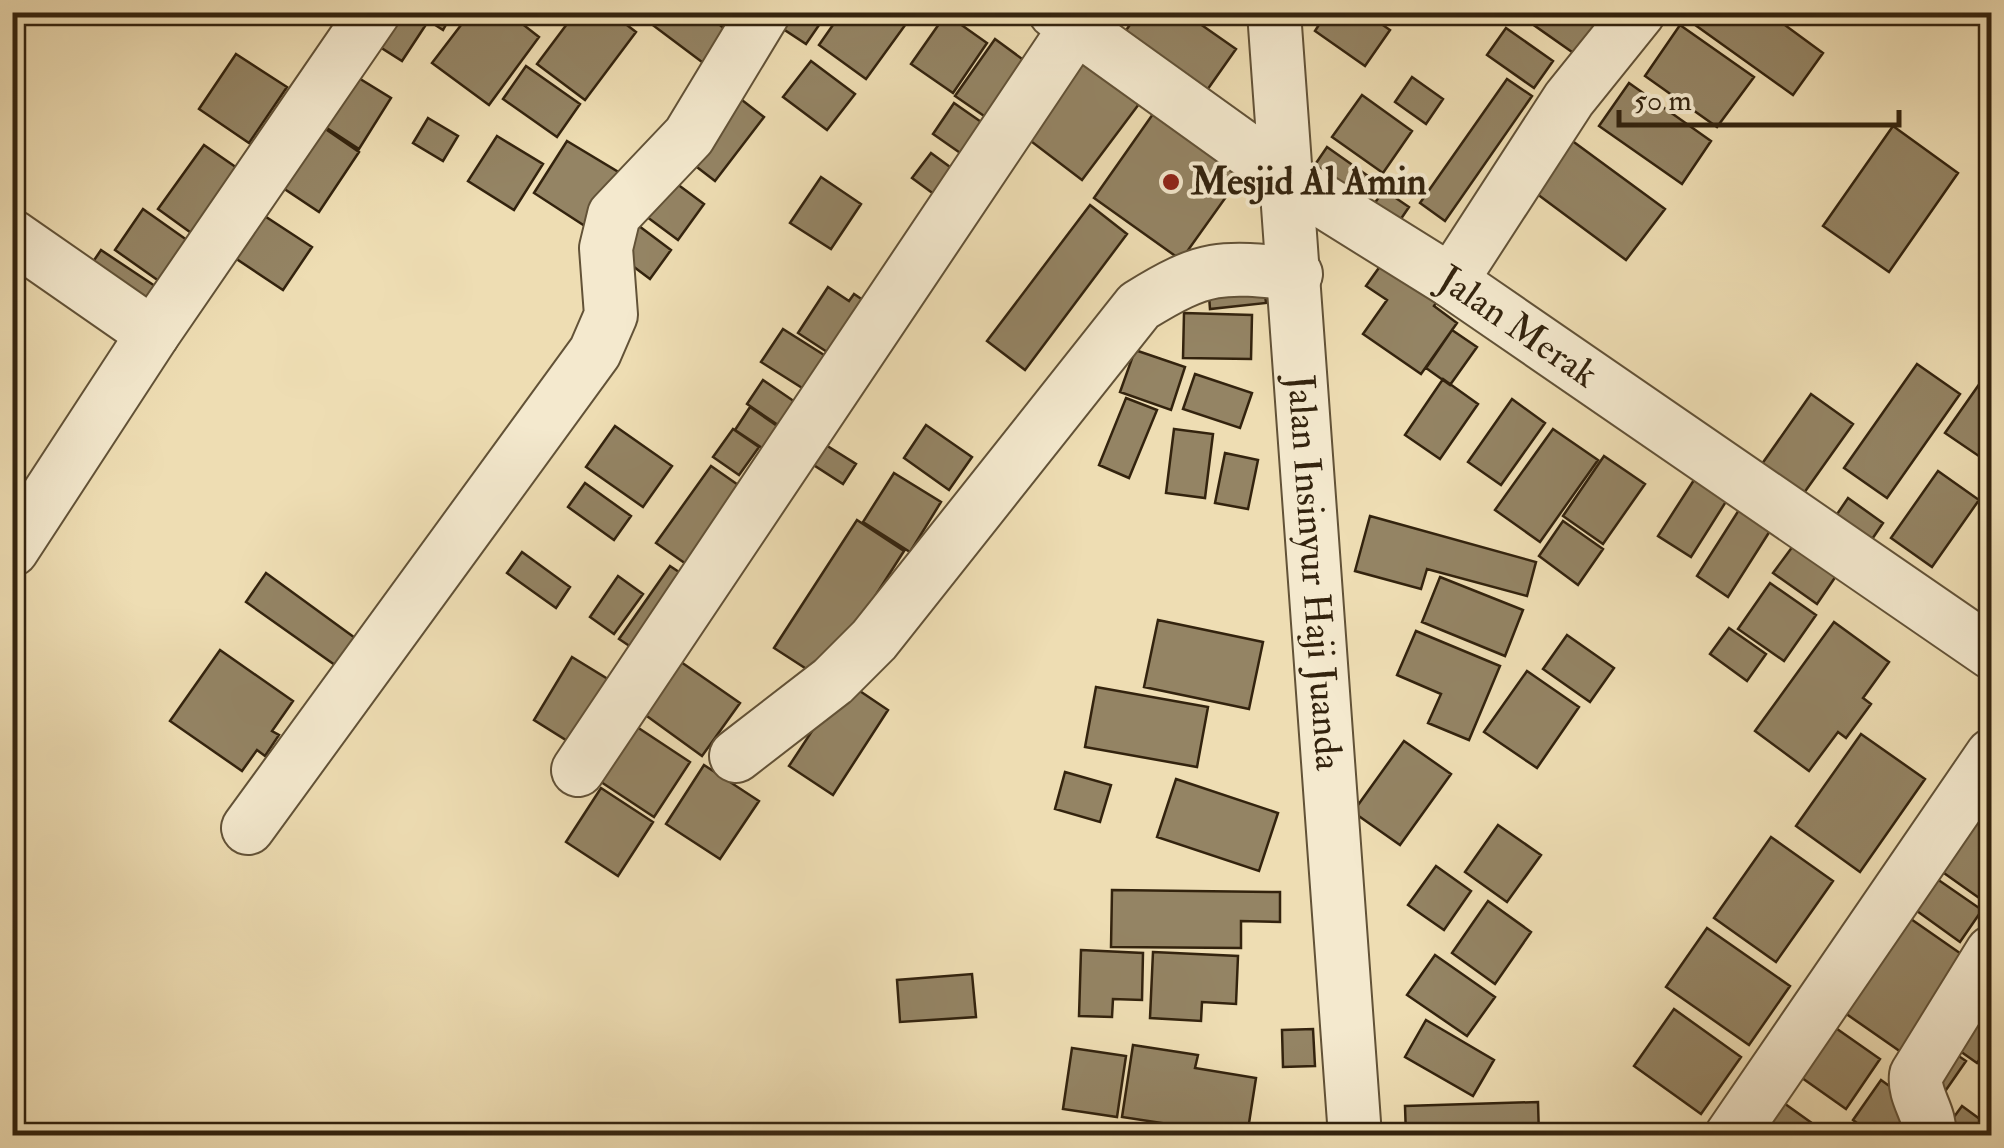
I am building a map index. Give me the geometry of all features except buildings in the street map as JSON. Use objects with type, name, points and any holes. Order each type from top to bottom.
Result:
[{"type":"street","points":[[12,550],[153,334],[374,12]]},
{"type":"street","points":[[248,828],[595,352],[611,316],[606,248],[614,215],[688,136],[764,12]]},
{"type":"street","points":[[1451,280],[1569,99],[1639,12]]},
{"type":"street","name":"Jalan Insinyur Haji Juanda","points":[[1275,13],[1354,1136]]},
{"type":"street","points":[[578,770],[1066,20]]},
{"type":"street","name":"Jalan Merak","points":[[1066,20],[1289,180],[1451,280],[1987,642]]},
{"type":"street","points":[[12,236],[153,334]]},
{"type":"street","points":[[736,756],[833,682],[874,640],[1139,306],[1179,281],[1216,268],[1296,274]]},
{"type":"street","points":[[1731,1136],[1992,754]]},
{"type":"street","points":[[1929,1136],[1930,1122],[1914,1087],[1916,1075],[1992,952]]},
{"type":"place","name":"Mesjid Al Amin","points":[[1171,182]]}]
